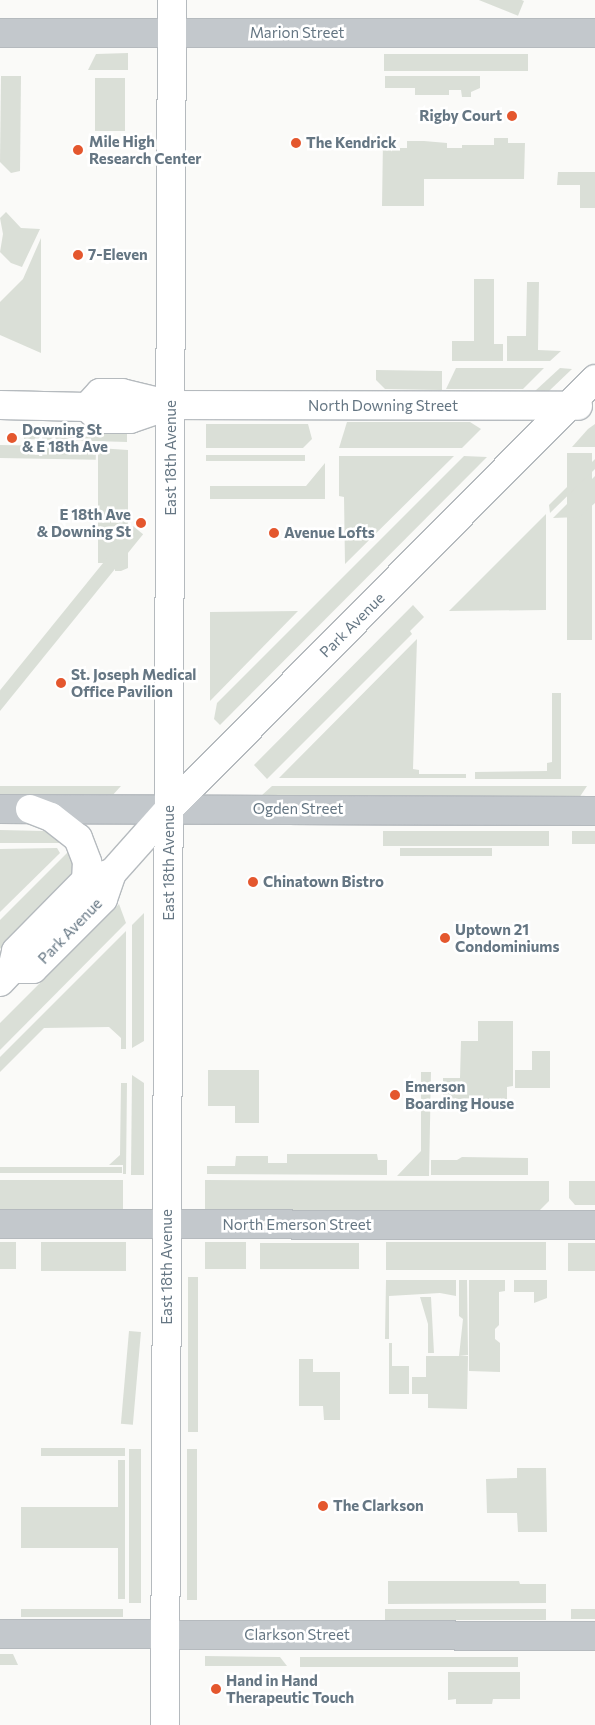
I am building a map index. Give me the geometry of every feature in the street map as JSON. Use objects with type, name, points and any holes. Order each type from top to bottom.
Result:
[{"type":"main road","name":"East 18th Avenue","points":[[165,1725],[172,0]]},
{"type":"main road","name":"Park Avenue","points":[[6,976],[33,969],[103,899],[112,873],[169,809],[595,379]]},
{"type":"main road","name":"North Downing Street","points":[[0,405],[87,407],[100,393],[122,393],[171,405],[595,406]]},
{"type":"main road","points":[[30,809],[51,817],[78,838],[87,862],[86,880]]},
{"type":"main road","name":"Park Avenue","points":[[6,976],[16,951],[86,880],[112,873]]},
{"type":"street","name":"Marion Street","points":[[0,33],[595,33]]},
{"type":"street","name":"Ogden Street","points":[[0,809],[595,811]]},
{"type":"street","name":"North Emerson Street","points":[[0,1224],[595,1225]]},
{"type":"street","name":"Clarkson Street","points":[[0,1634],[595,1636]]},
{"type":"shaded area","points":[[479,0],[524,1],[518,16]]},
{"type":"shaded area","points":[[128,53],[128,70],[88,70],[96,54]]},
{"type":"shaded area","points":[[384,54],[528,54],[528,71],[384,71]]},
{"type":"shaded area","points":[[1,76],[21,76],[20,171],[11,173],[0,162]]},
{"type":"shaded area","points":[[385,76],[480,76],[480,88],[471,92],[471,97],[462,97],[461,90],[449,90],[449,95],[415,95],[415,88],[385,88]]},
{"type":"shaded area","points":[[95,78],[125,78],[125,131],[95,131]]},
{"type":"shaded area","points":[[494,138],[508,138],[508,143],[525,143],[524,179],[424,179],[424,206],[382,206],[383,140],[392,140],[392,148],[407,148],[407,141],[424,141],[447,143],[447,148],[462,148],[462,145],[494,145]]},
{"type":"shaded area","points":[[558,172],[595,172],[595,208],[580,208],[580,185],[557,185]]},
{"type":"shaded area","points":[[6,212],[21,228],[40,229],[22,267],[11,263],[0,252],[3,234],[0,218]]},
{"type":"shaded area","points":[[41,238],[41,353],[0,335],[0,302],[23,279]]},
{"type":"shaded area","points":[[474,279],[494,279],[494,344],[503,344],[503,361],[452,361],[452,341],[474,341]]},
{"type":"shaded area","points":[[527,282],[539,282],[538,350],[561,351],[550,361],[507,361],[507,336],[526,336]]},
{"type":"shaded area","points":[[456,368],[544,368],[523,389],[446,389]]},
{"type":"shaded area","points":[[560,368],[572,369],[549,391],[535,391]]},
{"type":"shaded area","points":[[376,370],[442,371],[442,390],[385,389],[376,380]]},
{"type":"shaded area","points":[[347,422],[470,422],[481,429],[462,448],[339,448]]},
{"type":"shaded area","points":[[206,424],[308,424],[312,439],[303,448],[206,448]]},
{"type":"shaded area","points":[[595,424],[595,447],[572,447],[588,429]]},
{"type":"shaded area","points":[[24,433],[127,434],[127,442],[24,439]]},
{"type":"shaded area","points":[[0,445],[96,447],[96,460],[0,458]]},
{"type":"shaded area","points":[[98,448],[128,450],[128,568],[121,571],[115,571],[115,563],[98,563]]},
{"type":"shaded area","points":[[567,453],[592,453],[592,640],[567,640]]},
{"type":"shaded area","points":[[206,455],[305,455],[305,461],[206,461]]},
{"type":"shaded area","points":[[339,456],[454,456],[345,564],[344,497],[339,496]]},
{"type":"shaded area","points":[[464,456],[487,457],[220,725],[214,719],[217,703]]},
{"type":"shaded area","points":[[595,459],[595,469],[550,513],[549,505]]},
{"type":"shaded area","points":[[325,463],[325,499],[210,499],[210,486],[306,486]]},
{"type":"shaded area","points":[[595,476],[595,503],[579,517],[553,518]]},
{"type":"shaded area","points":[[546,514],[546,610],[449,611]]},
{"type":"shaded area","points":[[133,526],[143,534],[0,711],[0,690]]},
{"type":"shaded area","points":[[413,605],[424,617],[410,631],[412,634],[267,779],[254,765]]},
{"type":"shaded area","points":[[298,611],[210,701],[210,612]]},
{"type":"shaded area","points":[[417,639],[413,769],[419,770],[419,774],[466,774],[466,778],[279,778]]},
{"type":"shaded area","points":[[552,693],[561,693],[561,779],[475,779],[475,772],[547,771],[547,763],[552,762]]},
{"type":"shaded area","points":[[0,786],[121,786],[111,797],[0,798]]},
{"type":"shaded area","points":[[272,786],[587,786],[579,798],[261,796]]},
{"type":"shaded area","points":[[0,830],[44,831],[58,835],[62,843],[0,843]]},
{"type":"shaded area","points":[[383,831],[549,831],[549,846],[383,846]]},
{"type":"shaded area","points":[[572,831],[595,831],[595,844],[572,844]]},
{"type":"shaded area","points":[[57,848],[60,853],[0,912],[0,849]]},
{"type":"shaded area","points":[[400,848],[492,848],[492,856],[400,856]]},
{"type":"shaded area","points":[[67,853],[74,854],[70,879],[0,949],[0,920]]},
{"type":"shaded area","points":[[119,904],[126,923],[0,1050],[0,1023]]},
{"type":"shaded area","points":[[144,913],[144,1041],[132,1048],[132,925]]},
{"type":"shaded area","points":[[126,931],[126,1049],[121,1049],[121,1038],[109,1027],[44,1028],[0,1072],[0,1057]]},
{"type":"shaded area","points":[[478,1021],[513,1021],[513,1086],[507,1087],[507,1099],[443,1099],[443,1078],[460,1078],[461,1041],[478,1041]]},
{"type":"shaded area","points":[[532,1051],[550,1051],[550,1088],[515,1088],[515,1070],[532,1070]]},
{"type":"shaded area","points":[[208,1070],[259,1070],[259,1123],[235,1123],[235,1106],[208,1106]]},
{"type":"shaded area","points":[[421,1072],[431,1072],[429,1176],[397,1176],[421,1151]]},
{"type":"shaded area","points":[[132,1075],[144,1083],[144,1175],[131,1175]]},
{"type":"shaded area","points":[[121,1083],[127,1083],[126,1174],[123,1174],[123,1165],[109,1165],[120,1155]]},
{"type":"shaded area","points":[[287,1154],[377,1154],[378,1160],[387,1160],[387,1175],[207,1174],[207,1166],[235,1166],[236,1156],[268,1156],[268,1163],[287,1163]]},
{"type":"shaded area","points":[[462,1157],[528,1158],[528,1175],[431,1175],[431,1160],[457,1160]]},
{"type":"shaded area","points":[[0,1167],[122,1167],[122,1173],[0,1173]]},
{"type":"shaded area","points":[[0,1180],[123,1180],[123,1210],[0,1210]]},
{"type":"shaded area","points":[[205,1180],[549,1181],[549,1201],[539,1211],[205,1211]]},
{"type":"shaded area","points":[[569,1181],[595,1181],[595,1205],[575,1205],[569,1198]]},
{"type":"shaded area","points":[[0,1242],[16,1242],[16,1269],[0,1269]]},
{"type":"shaded area","points":[[41,1242],[126,1242],[126,1271],[41,1271]]},
{"type":"shaded area","points":[[205,1242],[246,1242],[246,1269],[205,1269]]},
{"type":"shaded area","points":[[386,1242],[546,1242],[546,1270],[386,1270]]},
{"type":"shaded area","points":[[260,1243],[359,1243],[359,1269],[260,1269]]},
{"type":"shaded area","points":[[568,1243],[595,1243],[595,1271],[568,1271]]},
{"type":"shaded area","points":[[188,1277],[198,1277],[198,1432],[188,1432]]},
{"type":"shaded area","points":[[386,1280],[456,1280],[456,1296],[440,1293],[389,1296],[389,1339],[385,1339]]},
{"type":"shaded area","points":[[459,1280],[467,1280],[468,1355],[459,1356],[463,1319],[459,1316]]},
{"type":"shaded area","points":[[469,1280],[505,1280],[505,1291],[499,1292],[499,1325],[495,1329],[495,1339],[500,1343],[500,1372],[469,1371]]},
{"type":"shaded area","points":[[514,1280],[547,1280],[547,1298],[534,1303],[534,1292],[514,1292]]},
{"type":"shaded area","points":[[420,1297],[431,1297],[434,1353],[428,1353],[428,1324]]},
{"type":"shaded area","points":[[129,1331],[141,1332],[133,1425],[121,1424]]},
{"type":"shaded area","points":[[389,1343],[392,1343],[392,1366],[409,1366],[409,1394],[389,1394]]},
{"type":"shaded area","points":[[426,1356],[468,1356],[467,1409],[428,1408],[428,1394],[412,1394],[412,1377],[426,1377]]},
{"type":"shaded area","points":[[299,1359],[313,1359],[313,1372],[340,1372],[340,1420],[324,1420],[323,1406],[299,1406]]},
{"type":"shaded area","points":[[41,1448],[125,1448],[125,1456],[41,1456]]},
{"type":"shaded area","points":[[129,1449],[141,1449],[141,1603],[129,1603]]},
{"type":"shaded area","points":[[187,1449],[197,1449],[197,1600],[187,1600]]},
{"type":"shaded area","points":[[118,1460],[125,1460],[125,1599],[118,1599],[118,1548],[21,1548],[21,1507],[118,1507]]},
{"type":"shaded area","points":[[517,1468],[546,1468],[547,1532],[518,1532],[517,1513],[487,1513],[486,1479],[517,1478]]},
{"type":"shaded area","points":[[388,1581],[519,1581],[520,1584],[546,1584],[546,1603],[388,1604]]},
{"type":"shaded area","points":[[21,1609],[123,1609],[123,1617],[21,1617]]},
{"type":"shaded area","points":[[385,1609],[546,1609],[546,1620],[385,1620]]},
{"type":"shaded area","points":[[571,1609],[595,1609],[595,1619],[571,1619]]},
{"type":"shaded area","points":[[0,1654],[13,1654],[18,1665],[0,1665]]},
{"type":"shaded area","points":[[205,1656],[280,1657],[287,1666],[205,1666]]},
{"type":"shaded area","points":[[300,1657],[518,1657],[518,1667],[300,1667]]},
{"type":"shaded area","points":[[448,1672],[520,1672],[520,1699],[493,1699],[492,1704],[456,1704],[456,1699],[448,1700]]},
{"type":"place","name":"Rigby Court","points":[[512,116]]},
{"type":"place","name":"The Kendrick","points":[[296,143]]},
{"type":"place","name":"Mile High Research Center","points":[[78,150]]},
{"type":"place","name":"7-Eleven","points":[[78,255]]},
{"type":"place","name":"Downing St & E 18th Ave","points":[[12,438]]},
{"type":"place","name":"E 18th Ave & Downing St","points":[[141,523]]},
{"type":"place","name":"Avenue Lofts","points":[[274,533]]},
{"type":"place","name":"St. Joseph Medical Office Pavilion","points":[[61,683]]},
{"type":"place","name":"Chinatown Bistro","points":[[253,882]]},
{"type":"place","name":"Uptown 21 Condominiums","points":[[445,938]]},
{"type":"place","name":"Emerson Boarding House","points":[[395,1095]]},
{"type":"place","name":"The Clarkson","points":[[323,1506]]},
{"type":"place","name":"Hand in Hand Therapeutic Touch","points":[[216,1689]]}]
